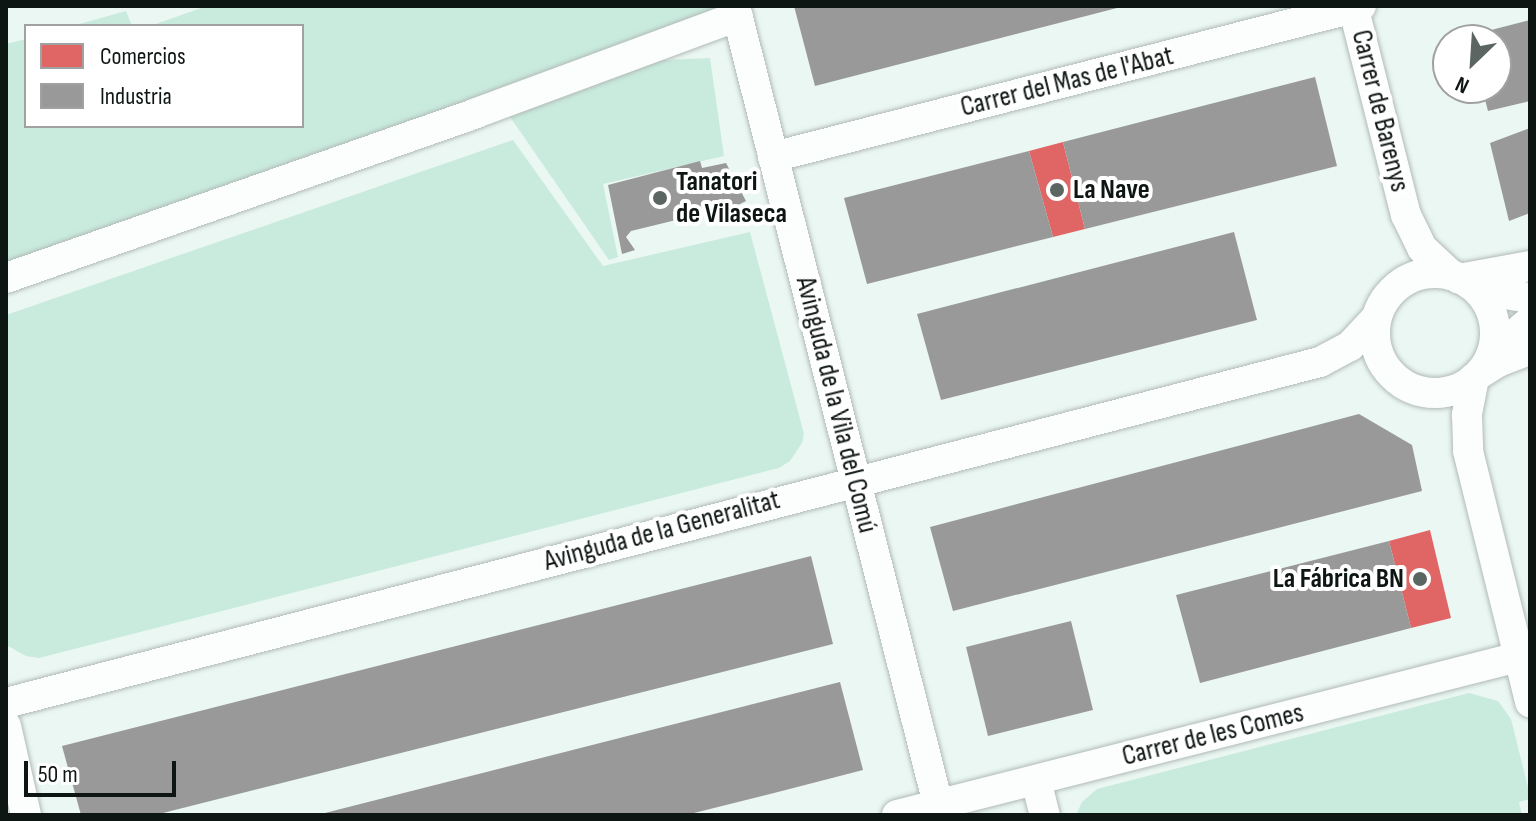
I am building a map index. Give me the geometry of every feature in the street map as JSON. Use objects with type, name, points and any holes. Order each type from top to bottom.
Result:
[{"type":"street","name":"Carrer del Mas de l'Abat","points":[[773,157],[1356,7]]},
{"type":"street","name":"Carrer de Barenys","points":[[1356,7],[1406,215],[1422,248],[1460,279]]},
{"type":"street","name":"Avinguda de la Vila del Comú","points":[[736,11],[938,804]]},
{"type":"street","points":[[6,278],[476,113],[736,11]]},
{"type":"street","name":"Carrer de Barenys","points":[[1380,308],[1405,261],[1406,215]]},
{"type":"street","points":[[1460,279],[1530,266]]},
{"type":"street","points":[[1468,451],[1448,419],[1413,389],[1392,376],[1380,359],[1374,339],[1380,308],[1397,285],[1414,276],[1433,273],[1460,279],[1492,292],[1530,298]]},
{"type":"street","points":[[1460,279],[1483,298],[1493,315],[1495,335],[1467,415],[1468,451],[1524,656],[1530,702]]},
{"type":"street","name":"Avinguda de la Generalitat","points":[[6,703],[1320,362],[1350,346],[1380,308]]},
{"type":"street","points":[[1482,369],[1530,321]]},
{"type":"street","points":[[1413,389],[1446,392],[1482,369],[1530,350]]},
{"type":"street","name":"Avinguda de la Generalitat","points":[[1320,362],[1358,365],[1413,389]]},
{"type":"street","name":"Carrer de les Comes","points":[[897,815],[1524,656]]},
{"type":"street","points":[[6,726],[26,815]]},
{"type":"street","points":[[1036,780],[1045,815]]},
{"type":"green space","points":[[207,6],[723,6],[724,14],[6,268],[6,44],[24,40],[24,128],[304,128],[304,24],[156,24]]},
{"type":"green space","points":[[126,11],[131,24],[79,24]]},
{"type":"green space","points":[[710,58],[724,156],[603,184],[618,257],[609,260],[508,114],[642,61]]},
{"type":"green space","points":[[513,140],[603,266],[750,232],[804,434],[790,461],[779,468],[39,658],[26,656],[8,646],[6,315]]},
{"type":"green space","points":[[1469,693],[1498,701],[1511,719],[1530,795],[1530,799],[1519,802],[1522,815],[1076,815],[1082,802],[1097,789]]},
{"type":"building: Comercios","name":"La Nave","points":[[1063,142],[1085,229],[1053,237],[1029,151]]},
{"type":"building: Comercios","name":"La Fábrica BN","points":[[1430,530],[1451,618],[1411,628],[1389,541]]},
{"type":"building: Industria","points":[[794,6],[1121,6],[1121,7],[815,86]]},
{"type":"building: Industria","points":[[1530,20],[1530,101],[1488,111],[1486,104],[1512,104],[1512,25]]},
{"type":"building: Industria","points":[[1315,77],[1337,166],[1085,229],[1063,142]]},
{"type":"building: Industria","points":[[1530,128],[1530,213],[1509,221],[1490,143]]},
{"type":"building: Industria","points":[[1029,151],[1053,237],[867,284],[844,198]]},
{"type":"building: Industria","name":"Tanatori de Vilaseca","points":[[700,161],[702,168],[726,163],[746,201],[715,217],[713,211],[631,231],[626,237],[635,250],[622,254],[608,185]]},
{"type":"building: Industria","points":[[1234,232],[1257,320],[941,400],[917,314]]},
{"type":"building: Industria","points":[[1359,414],[1412,445],[1422,491],[953,611],[930,527]]},
{"type":"building: Industria","points":[[1389,541],[1411,628],[1200,683],[1176,595]]},
{"type":"building: Industria","points":[[811,556],[833,644],[155,815],[81,815],[62,746]]},
{"type":"building: Industria","points":[[1071,621],[1093,710],[988,736],[966,647]]},
{"type":"building: Industria","points":[[840,682],[863,770],[774,793],[686,815],[317,815]]},
{"type":"place","name":"La Nave","points":[[1057,190]]},
{"type":"place","name":"Tanatori de Vilaseca","points":[[660,198]]},
{"type":"place","name":"La Fábrica BN","points":[[1420,579]]}]
